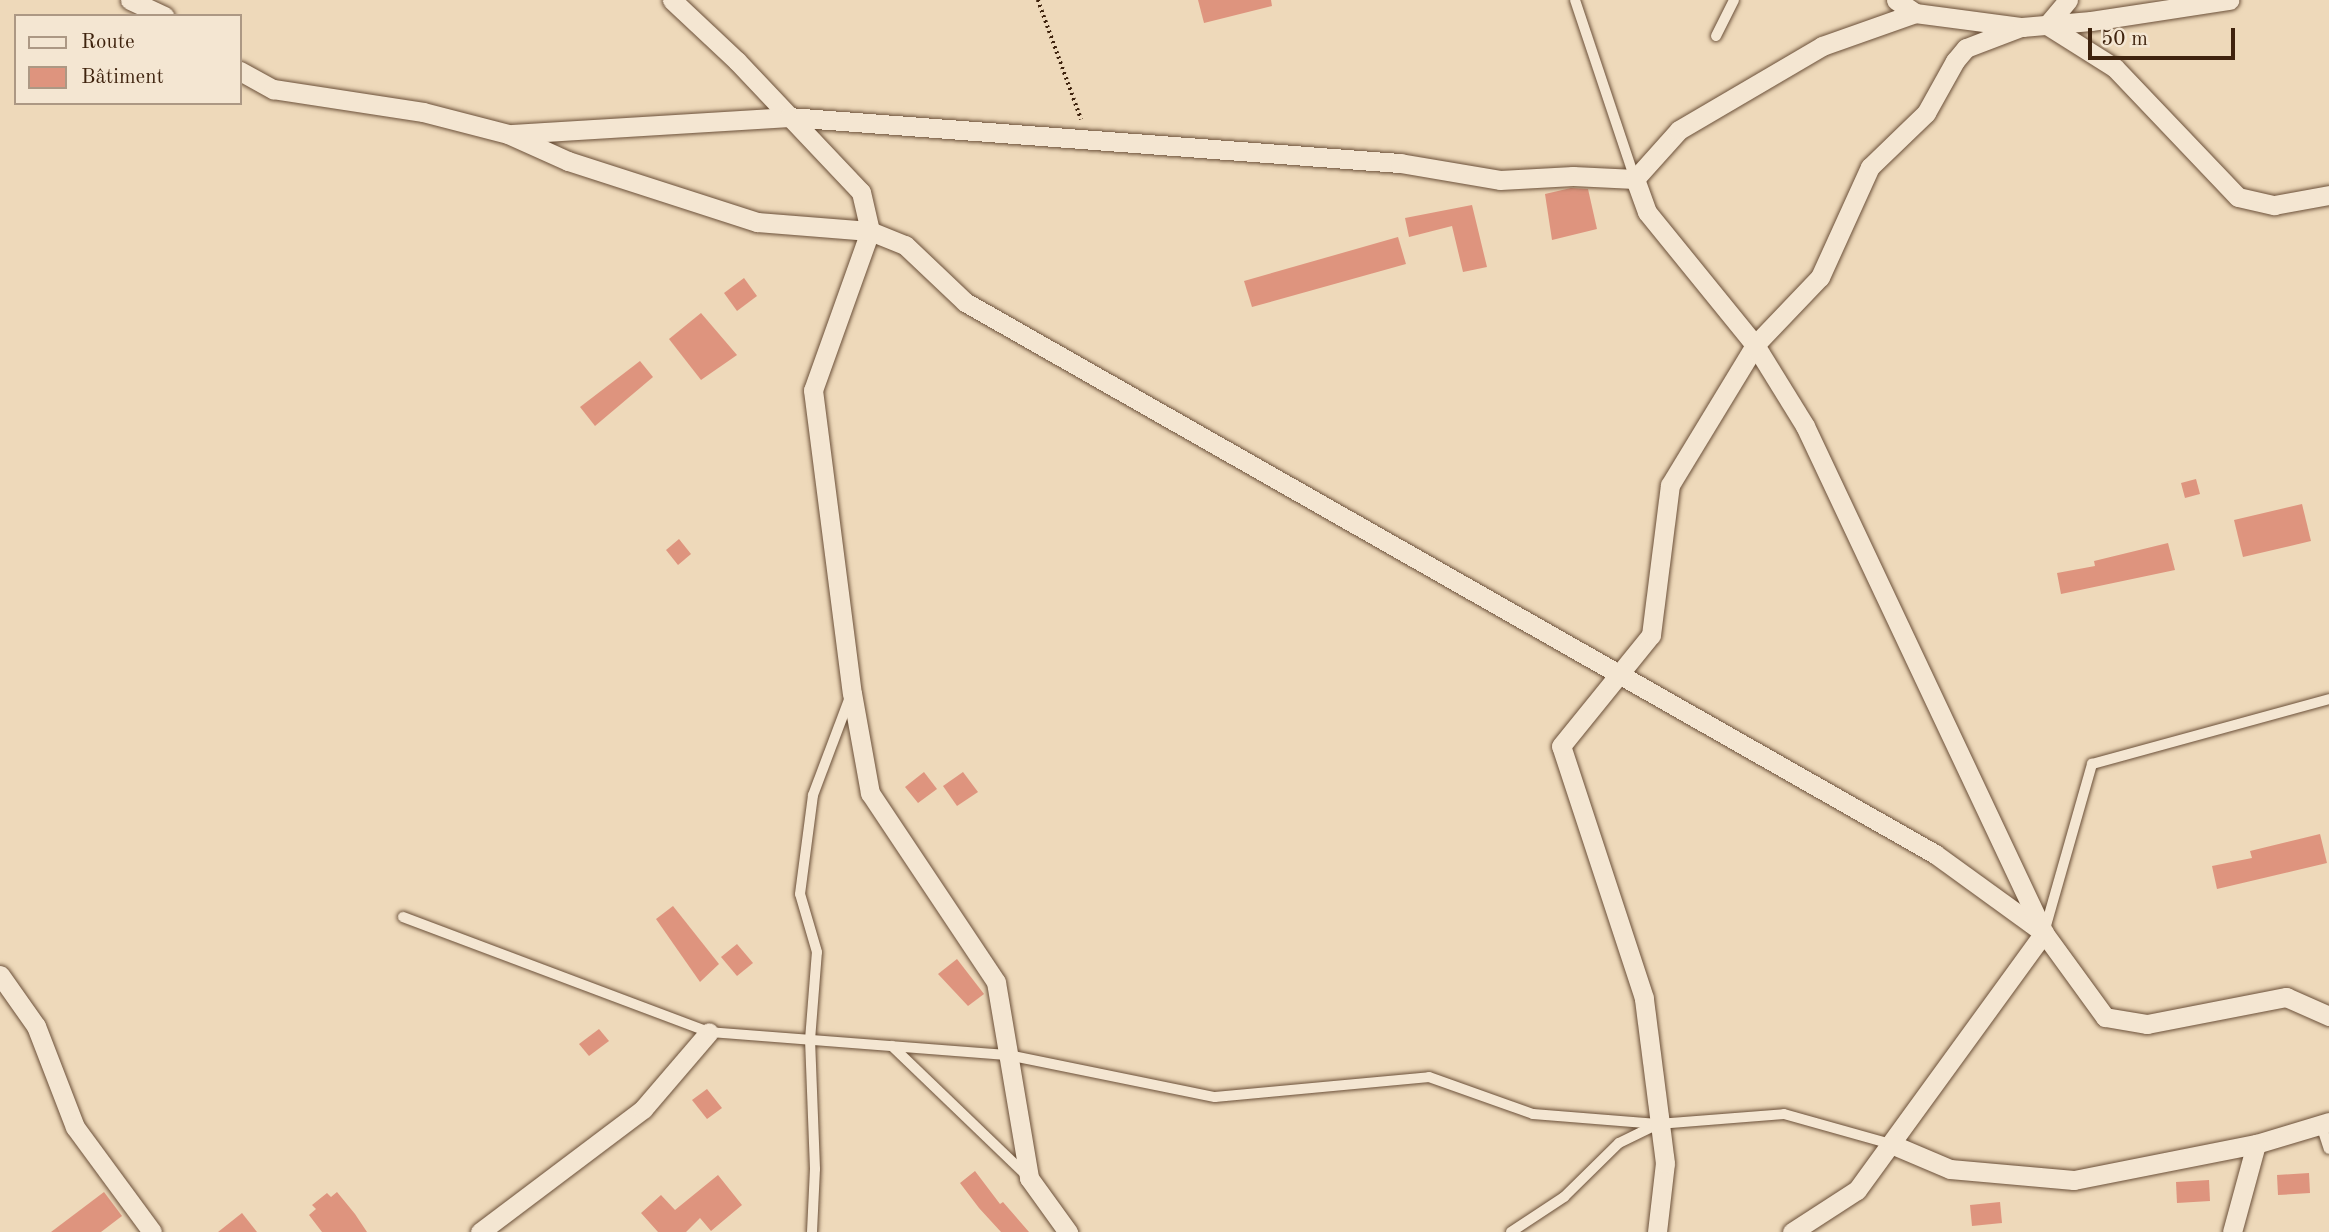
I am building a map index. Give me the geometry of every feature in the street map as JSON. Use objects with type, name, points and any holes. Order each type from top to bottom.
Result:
[{"type":"street","points":[[130,0],[161,14]]},
{"type":"street","points":[[672,0],[861,192],[870,231],[813,390],[852,693],[870,793],[996,982],[1029,1178],[1068,1232]]},
{"type":"street","points":[[1896,0],[1914,13]]},
{"type":"street","points":[[2047,25],[2068,0]]},
{"type":"street","points":[[1635,180],[1679,130],[1822,46],[1914,13],[2022,27],[2229,0]]},
{"type":"street","points":[[2047,25],[2115,68],[2238,197],[2274,205],[2329,195]]},
{"type":"street","points":[[1657,1232],[1665,1163],[1644,998],[1561,746],[1651,635],[1670,485],[1755,345],[1820,277],[1870,167],[1926,113],[1955,61],[1966,48],[2022,27]]},
{"type":"street","points":[[242,72],[273,89],[423,111],[508,134],[568,161],[757,222],[870,231],[905,245],[965,302],[1935,854],[2044,933]]},
{"type":"street","points":[[508,134],[789,117],[890,127],[1086,137],[1400,163],[1500,180],[1573,176],[1635,180]]},
{"type":"street","points":[[1635,180],[1647,212],[1755,345],[1805,426],[2044,933],[2105,1017],[2147,1024],[2286,998],[2329,1016]]},
{"type":"street","points":[[1792,1232],[1857,1190],[2044,933]]},
{"type":"street","points":[[0,975],[36,1026],[75,1127],[152,1232]]},
{"type":"street","points":[[489,1229],[643,1109],[709,1032]]},
{"type":"street","points":[[1891,1144],[1950,1169],[2074,1180],[2256,1144],[2325,1124]]},
{"type":"street","points":[[2236,1229],[2256,1144]]},
{"type":"lane","points":[[1576,0],[1635,180]]},
{"type":"lane","points":[[1716,36],[1734,0]]},
{"type":"lane","points":[[812,1232],[815,1169],[810,1040],[817,952],[800,894],[813,795],[852,693]]},
{"type":"lane","points":[[2044,933],[2092,764],[2329,699]]},
{"type":"lane","points":[[403,917],[709,1032],[1008,1055],[1215,1097],[1429,1077],[1533,1114],[1658,1124],[1784,1114],[1891,1144]]},
{"type":"lane","points":[[892,1046],[1029,1178]]},
{"type":"lane","points":[[1511,1232],[1564,1197],[1619,1143],[1658,1124]]},
{"type":"lane","points":[[2325,1124],[2329,1149]]},
{"type":"path","points":[[1038,0],[1086,137]]},
{"type":"building","points":[[1198,0],[1271,0],[1272,6],[1204,23]]},
{"type":"building","points":[[1571,188],[1588,189],[1597,229],[1552,240],[1545,194]]},
{"type":"building","points":[[1472,205],[1487,267],[1463,272],[1452,226],[1409,237],[1405,218]]},
{"type":"building","points":[[1398,237],[1406,264],[1252,307],[1244,281]]},
{"type":"building","points":[[744,278],[757,296],[737,311],[724,293]]},
{"type":"building","points":[[701,313],[737,355],[701,380],[669,339]]},
{"type":"building","points":[[640,361],[653,377],[595,426],[580,407]]},
{"type":"building","points":[[2196,479],[2200,494],[2185,498],[2181,483]]},
{"type":"building","points":[[2302,504],[2311,541],[2243,557],[2234,520]]},
{"type":"building","points":[[679,539],[691,554],[678,565],[666,550]]},
{"type":"building","points":[[2168,543],[2175,570],[2061,594],[2057,573],[2095,566],[2094,561]]},
{"type":"building","points":[[924,772],[937,789],[918,803],[905,787]]},
{"type":"building","points":[[963,772],[978,792],[957,806],[943,786]]},
{"type":"building","points":[[2320,834],[2327,863],[2217,889],[2212,866],[2252,858],[2250,851]]},
{"type":"building","points":[[673,906],[719,964],[700,982],[656,919]]},
{"type":"building","points":[[737,944],[753,963],[737,976],[721,957]]},
{"type":"building","points":[[957,959],[984,994],[968,1006],[938,974]]},
{"type":"building","points":[[599,1029],[609,1041],[589,1056],[579,1044]]},
{"type":"building","points":[[707,1089],[722,1108],[707,1119],[692,1100]]},
{"type":"building","points":[[975,1171],[1000,1204],[1003,1202],[1029,1232],[1001,1232],[979,1208],[960,1183]]},
{"type":"building","points":[[2309,1173],[2310,1193],[2278,1195],[2277,1175]]},
{"type":"building","points":[[718,1175],[742,1205],[711,1231],[700,1218],[686,1232],[658,1232],[641,1213],[661,1195],[675,1210]]},
{"type":"building","points":[[2209,1180],[2210,1201],[2177,1203],[2176,1182]]},
{"type":"building","points":[[104,1192],[122,1216],[101,1232],[51,1232]]},
{"type":"building","points":[[337,1192],[367,1232],[322,1232],[309,1215],[316,1209],[312,1205],[327,1193],[331,1197]]},
{"type":"building","points":[[2000,1202],[2002,1223],[1972,1226],[1970,1205]]},
{"type":"building","points":[[242,1213],[257,1232],[218,1232]]}]
